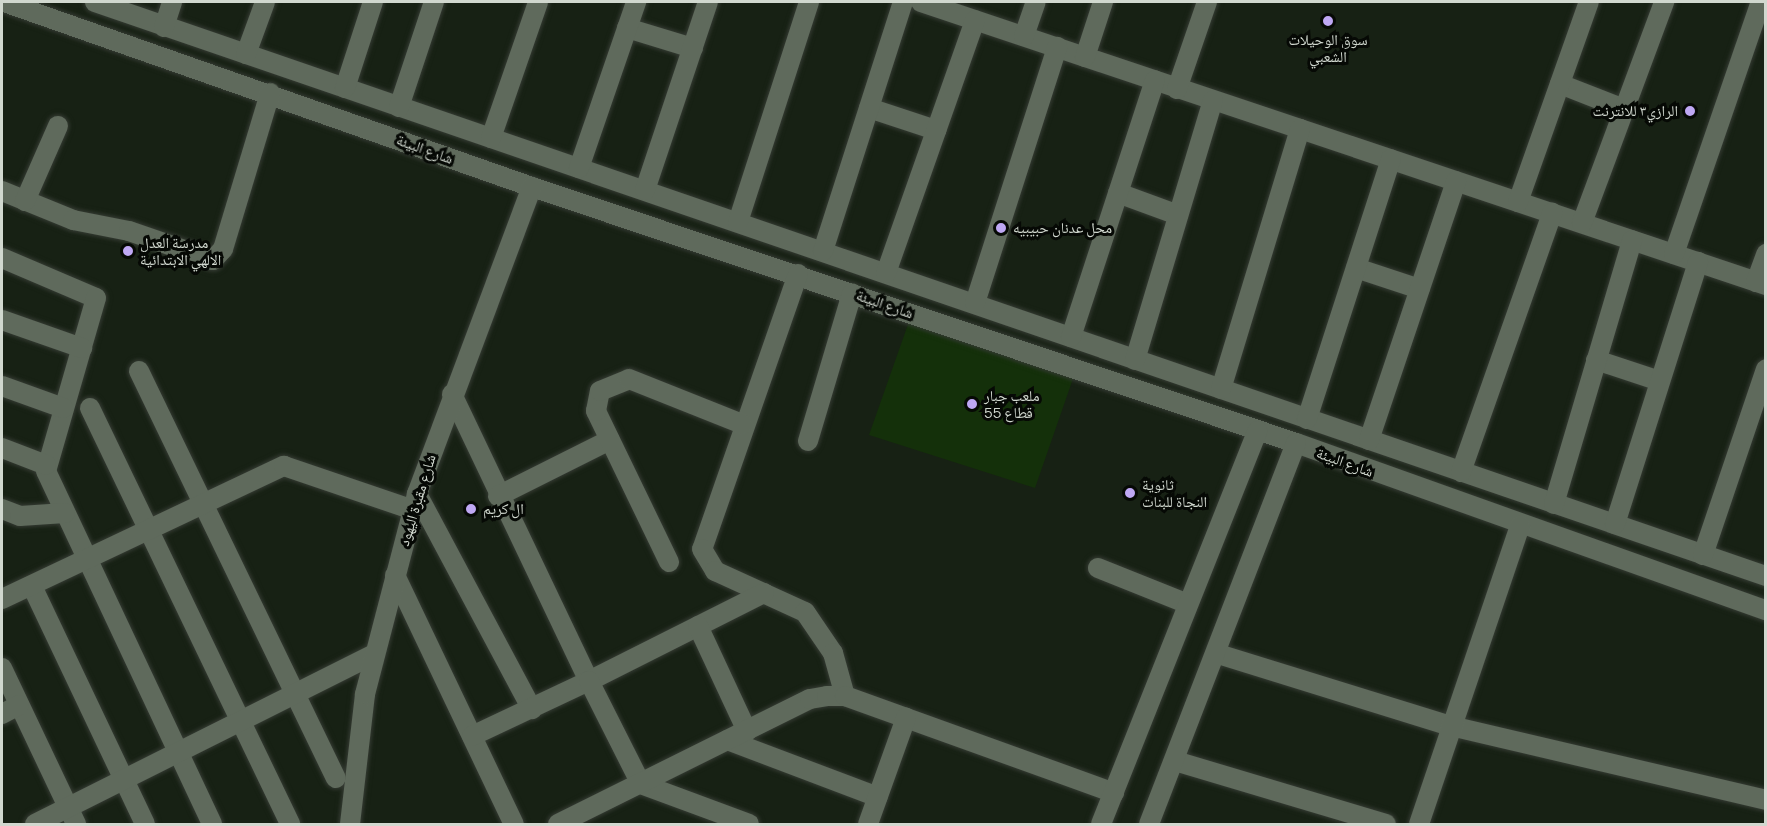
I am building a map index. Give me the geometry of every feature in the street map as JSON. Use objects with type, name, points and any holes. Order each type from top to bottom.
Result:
[{"type":"street","name":"شارع البيئة","points":[[4,2],[270,93],[532,187],[707,243],[1296,444],[1520,526],[1766,610]]},
{"type":"street","name":"شارع البيئة","points":[[99,2],[164,27],[975,303],[1766,576]]},
{"type":"street","points":[[164,27],[172,2]]},
{"type":"street","points":[[246,54],[265,2]]},
{"type":"street","points":[[345,88],[373,2]]},
{"type":"street","points":[[399,107],[434,2]]},
{"type":"street","points":[[491,138],[538,2]]},
{"type":"street","points":[[579,168],[636,2]]},
{"type":"street","points":[[645,190],[708,2]]},
{"type":"street","points":[[738,222],[808,2]]},
{"type":"street","points":[[823,252],[903,2]]},
{"type":"street","points":[[1024,36],[1036,2]]},
{"type":"street","points":[[1085,57],[1103,2]]},
{"type":"street","points":[[1177,89],[1207,2]]},
{"type":"street","points":[[1518,202],[1589,2]]},
{"type":"street","points":[[1582,223],[1664,2]]},
{"type":"street","points":[[933,4],[1177,89],[1761,283],[1766,254]]},
{"type":"street","points":[[1674,254],[1761,13]]},
{"type":"street","points":[[886,273],[975,20]]},
{"type":"street","points":[[627,27],[693,48]]},
{"type":"street","points":[[975,303],[1057,47]]},
{"type":"street","points":[[1071,338],[1155,80]]},
{"type":"street","points":[[1560,84],[1624,109]]},
{"type":"street","points":[[2,191],[25,201],[213,260],[223,249],[270,93]]},
{"type":"street","points":[[1135,360],[1213,100]]},
{"type":"street","points":[[869,108],[936,130]]},
{"type":"street","points":[[25,201],[58,126]]},
{"type":"street","points":[[1221,389],[1300,129]]},
{"type":"street","points":[[1307,418],[1391,159]]},
{"type":"street","points":[[1369,440],[1456,181]]},
{"type":"street","name":"شارع مقبرة اليهود","points":[[350,825],[374,654],[415,502],[452,394],[532,187]]},
{"type":"street","points":[[1118,193],[1178,215]]},
{"type":"street","points":[[1461,472],[1552,213]]},
{"type":"street","points":[[707,243],[715,214]]},
{"type":"street","points":[[1554,504],[1632,240]]},
{"type":"street","points":[[2,258],[91,291],[96,304],[46,465],[86,560],[180,753],[212,825]]},
{"type":"street","points":[[1615,524],[1698,262]]},
{"type":"street","points":[[1356,268],[1419,290]]},
{"type":"street","points":[[798,274],[742,424],[702,549],[715,571],[805,612],[833,654],[845,696]]},
{"type":"street","points":[[808,441],[852,293]]},
{"type":"street","points":[[2,320],[82,348]]},
{"type":"street","points":[[1596,360],[1660,381]]},
{"type":"street","points":[[1703,555],[1766,369]]},
{"type":"street","points":[[138,371],[200,504],[336,778]]},
{"type":"street","points":[[669,562],[610,440],[596,399],[621,378],[742,424]]},
{"type":"street","points":[[2,386],[63,408]]},
{"type":"street","points":[[452,394],[498,496],[641,784],[738,823]]},
{"type":"street","points":[[90,408],[244,721],[290,825]]},
{"type":"street","points":[[1101,825],[1257,432]]},
{"type":"street","points":[[498,496],[610,440]]},
{"type":"street","points":[[1149,825],[1218,654],[1296,444]]},
{"type":"street","points":[[2,448],[46,465]]},
{"type":"street","points":[[2,599],[284,466],[415,502],[532,709]]},
{"type":"street","points":[[2,509],[20,516],[65,513]]},
{"type":"street","points":[[1419,825],[1520,526]]},
{"type":"street","points":[[1098,568],[1188,604]]},
{"type":"street","points":[[395,575],[514,825]]},
{"type":"street","points":[[32,586],[145,825]]},
{"type":"street","points":[[472,736],[532,709],[764,593]]},
{"type":"street","points":[[698,626],[747,730]]},
{"type":"street","points":[[35,825],[72,816],[123,781],[374,654]]},
{"type":"street","points":[[1218,654],[1451,726],[1766,800]]},
{"type":"street","points":[[2,668],[72,816]]},
{"type":"street","points":[[558,825],[810,699],[845,696],[1114,793]]},
{"type":"street","points":[[2,714],[19,705]]},
{"type":"street","points":[[868,825],[906,718]]},
{"type":"street","points":[[727,740],[878,797]]},
{"type":"street","points":[[1175,761],[1386,825]]},
{"type":"green space","points":[[912,313],[1076,370],[1035,488],[869,435]]},
{"type":"place","name":"سوق الوحيلات الشعبي","points":[[1328,21]]},
{"type":"place","name":"الرازي٣ للانترنت","points":[[1690,111]]},
{"type":"place","name":"محل عدنان حبيبيه","points":[[1001,228]]},
{"type":"place","name":"مدرسة العدل الالهي الابتدائية","points":[[128,251]]},
{"type":"place","name":"ملعب جبار قطاع 55","points":[[972,404]]},
{"type":"place","name":"ثانوية النجاة للبنات","points":[[1130,493]]},
{"type":"place","name":"ال كريم","points":[[471,509]]}]
